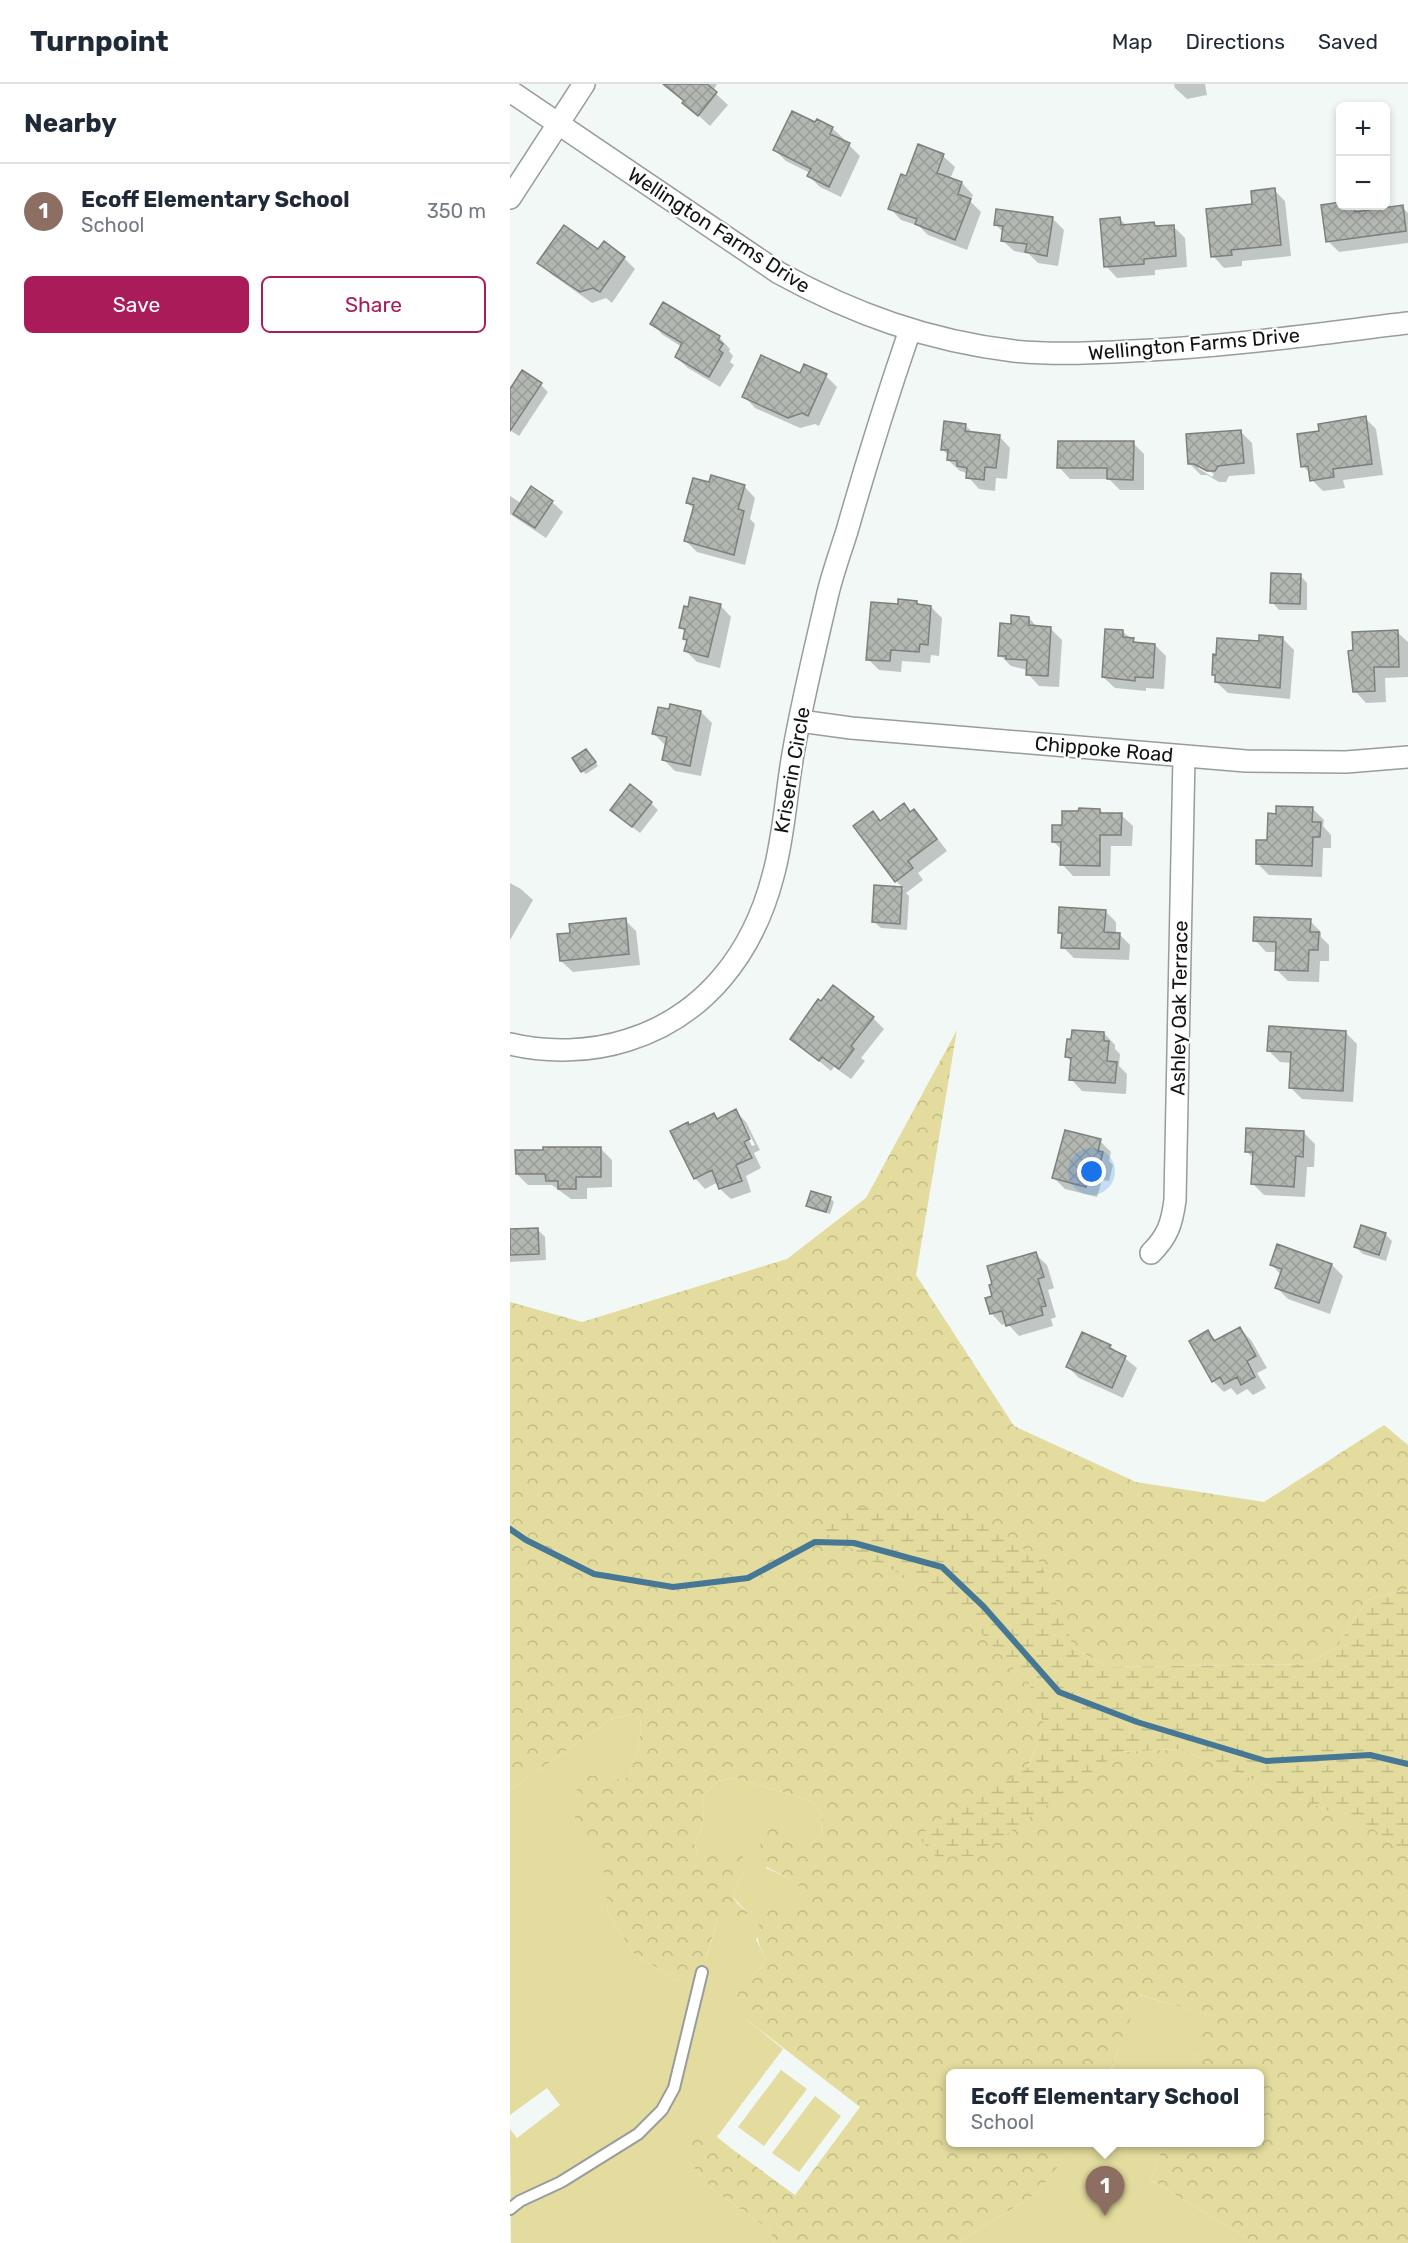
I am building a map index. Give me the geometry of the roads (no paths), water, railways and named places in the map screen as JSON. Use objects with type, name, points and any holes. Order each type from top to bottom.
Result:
[{"type":"street","points":[[510,198],[584,84]]},
{"type":"street","name":"Wellington Farms Drive","points":[[510,91],[779,273],[823,297],[910,330],[975,345],[1016,351],[1067,354],[1185,349],[1408,323]]},
{"type":"street","name":"Kriserin Circle","points":[[510,1044],[550,1049],[584,1049],[618,1043],[663,1027],[709,992],[734,963],[752,935],[765,905],[774,874],[800,721],[828,594],[874,435],[910,330]]},
{"type":"street","name":"Chippoke Road","points":[[800,721],[885,731],[1246,761],[1346,762],[1408,757]]},
{"type":"street","name":"Ashley Oak Terrace","points":[[1151,1253],[1164,1240],[1172,1219],[1175,1200],[1184,756]]},
{"type":"lane","points":[[510,2209],[520,2201],[561,2182],[638,2134],[662,2110],[674,2088],[702,1972]]},
{"type":"waterway","points":[[510,1529],[526,1540],[594,1574],[673,1587],[748,1578],[815,1542],[854,1543],[942,1567],[984,1607],[1059,1692],[1137,1722],[1266,1761],[1370,1755],[1408,1764]]},
{"type":"place","name":"Ecoff Elementary School","points":[[1105,2216]]}]
